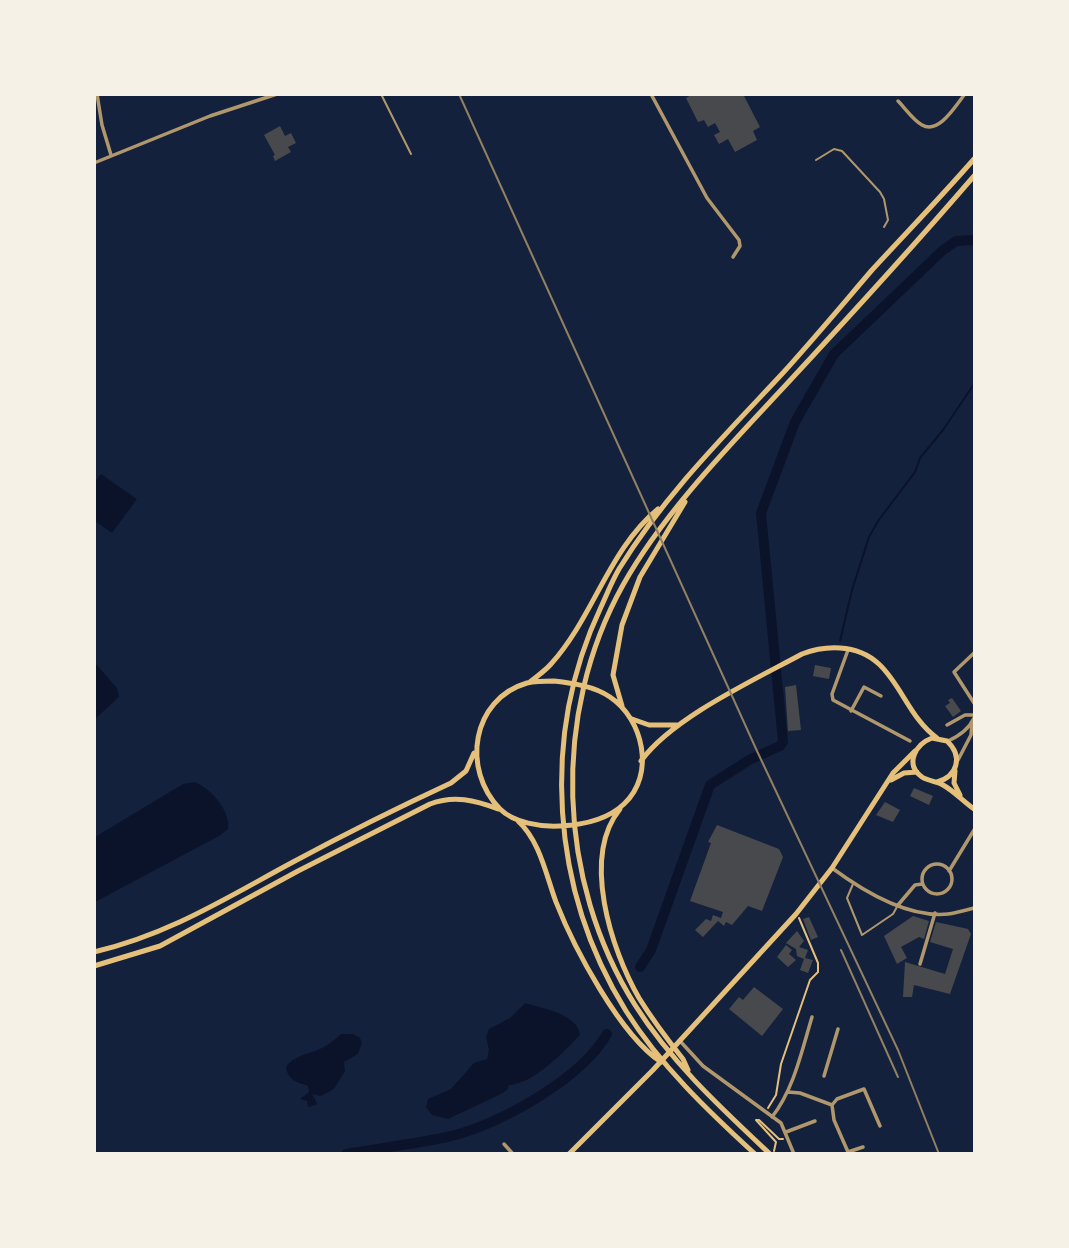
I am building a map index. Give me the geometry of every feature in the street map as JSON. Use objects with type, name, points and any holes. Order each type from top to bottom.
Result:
[{"type":"main road","points":[[94,952],[130,944],[161,932],[296,860],[451,783],[466,771],[480,728],[492,707],[506,693],[530,682],[551,664],[643,522],[663,504],[975,159]]},
{"type":"main road","points":[[772,1153],[690,1077],[681,1061],[635,1004],[607,953],[588,901],[579,866],[573,803],[573,765],[580,703],[601,632],[623,585],[673,512],[723,453],[975,176]]},
{"type":"main road","points":[[624,709],[613,675],[622,625],[640,577],[690,493]]},
{"type":"main road","points":[[656,1056],[626,1011],[598,958],[578,904],[568,867],[562,803],[562,764],[569,702],[593,624],[618,571],[663,504]]},
{"type":"main road","points":[[641,761],[677,725],[815,649],[849,648],[877,661],[923,725],[937,738]]},
{"type":"main road","points":[[530,682],[565,682],[594,689],[612,698],[632,719],[641,740],[640,779],[610,824],[602,848],[602,884],[615,944],[629,978],[667,1043]]},
{"type":"main road","points":[[632,719],[649,725],[677,725]]},
{"type":"main road","points":[[923,725],[913,764],[917,772],[928,780],[937,782],[975,809]]},
{"type":"main road","points":[[569,1153],[680,1041],[796,914],[832,868],[893,773],[928,739],[947,741],[955,750],[957,765],[954,783],[964,802]]},
{"type":"main road","points":[[476,746],[483,782],[501,810]]},
{"type":"main road","points":[[937,782],[948,778],[957,765]]},
{"type":"main road","points":[[887,783],[904,772],[917,772]]},
{"type":"main road","points":[[94,965],[160,946],[298,871],[430,804],[448,799],[466,799],[501,810],[516,819],[547,826],[571,825],[604,817],[624,804]]},
{"type":"main road","points":[[516,819],[533,840],[557,905],[597,984],[632,1033],[755,1153]]},
{"type":"street","points":[[97,94],[111,155]]},
{"type":"street","points":[[94,163],[210,116],[277,94]]},
{"type":"street","points":[[652,94],[707,198],[739,240],[740,246],[733,257]]},
{"type":"street","points":[[898,101],[922,125],[929,128],[940,123],[965,94]]},
{"type":"street","points":[[849,648],[832,694],[833,700],[910,741]]},
{"type":"street","points":[[975,653],[954,672],[975,703]]},
{"type":"street","points":[[851,711],[865,681]]},
{"type":"street","points":[[864,687],[881,696]]},
{"type":"street","points":[[947,725],[965,715],[975,716],[971,735],[957,765]]},
{"type":"street","points":[[947,741],[958,737],[973,723]]},
{"type":"street","points":[[922,884],[932,893],[945,891],[951,881],[949,871],[975,830]]},
{"type":"street","points":[[922,884],[924,872],[931,865],[939,864],[949,871]]},
{"type":"street","points":[[832,868],[876,897],[898,905],[935,914],[975,908]]},
{"type":"street","points":[[898,905],[915,886],[922,884]]},
{"type":"street","points":[[920,964],[935,914]]},
{"type":"street","points":[[772,1117],[782,1105],[788,1091],[812,1017]]},
{"type":"street","points":[[824,1076],[838,1029]]},
{"type":"street","points":[[680,1041],[703,1066],[781,1123],[794,1153]]},
{"type":"street","points":[[863,1146],[848,1152],[834,1120],[832,1105],[837,1099],[863,1088],[880,1126]]},
{"type":"street","points":[[788,1091],[832,1105]]},
{"type":"street","points":[[786,1132],[815,1121]]},
{"type":"street","points":[[504,1144],[513,1153]]},
{"type":"lane","points":[[381,94],[411,154]]},
{"type":"lane","points":[[816,160],[834,149],[842,151],[884,199],[888,220],[884,227]]},
{"type":"lane","points":[[853,883],[847,898],[862,935],[893,914],[898,905]]},
{"type":"path","points":[[766,1112],[776,1095],[781,1064],[810,980],[818,972],[818,963],[796,914]]},
{"type":"path","points":[[772,1153],[776,1142],[755,1120],[759,1120],[781,1139],[787,1137]]},
{"type":"water","points":[[101,474],[137,499],[112,533],[95,521],[95,482]]},
{"type":"water","points":[[95,663],[117,688],[119,697],[95,719]]},
{"type":"water","points":[[194,782],[218,801],[226,815],[228,829],[95,902],[95,837],[183,784]]},
{"type":"water","points":[[525,1003],[566,1017],[578,1028],[580,1035],[538,1073],[509,1085],[507,1090],[499,1095],[448,1119],[432,1115],[426,1107],[428,1099],[451,1089],[474,1063],[487,1059],[489,1050],[486,1037],[489,1029],[510,1018]]},
{"type":"water","points":[[341,1034],[353,1034],[360,1038],[362,1043],[358,1054],[344,1062],[345,1071],[334,1089],[321,1096],[312,1094],[317,1103],[308,1107],[307,1101],[300,1099],[309,1092],[308,1086],[291,1078],[286,1067],[294,1059],[322,1048]]},
{"type":"building","points":[[693,94],[743,94],[760,127],[753,131],[757,140],[735,152],[728,139],[719,144],[714,135],[720,132],[715,123],[708,127],[704,120],[698,122],[686,98]]},
{"type":"building","points":[[280,126],[285,136],[291,133],[296,143],[288,147],[291,152],[275,161],[275,155],[264,135]]},
{"type":"building","points":[[815,665],[831,668],[829,679],[813,676]]},
{"type":"building","points":[[796,685],[801,730],[788,731],[785,687]]},
{"type":"building","points":[[952,698],[961,711],[953,717],[945,706]]},
{"type":"building","points":[[914,788],[933,796],[929,805],[910,796]]},
{"type":"building","points":[[885,802],[900,810],[893,822],[876,815]]},
{"type":"building","points":[[717,825],[779,849],[783,857],[762,911],[748,906],[732,925],[726,922],[724,926],[718,921],[703,937],[695,930],[706,919],[711,921],[713,915],[721,918],[723,912],[690,901],[711,843],[708,842]]},
{"type":"building","points":[[913,916],[929,921],[924,939],[919,937],[901,947],[907,958],[897,964],[884,936]]},
{"type":"building","points":[[809,917],[818,937],[811,940],[803,919]]},
{"type":"building","points":[[936,922],[968,929],[971,934],[950,994],[914,985],[912,997],[903,997],[905,962],[945,974],[953,949],[930,942]]},
{"type":"building","points":[[797,931],[804,941],[799,947],[808,950],[805,958],[813,960],[808,973],[800,970],[804,959],[797,956],[796,949],[786,943]]},
{"type":"building","points":[[786,945],[792,950],[789,954],[796,960],[788,967],[777,957]]},
{"type":"building","points":[[754,987],[783,1009],[762,1036],[729,1009],[739,997],[743,1000]]},
{"type":"waterway","points":[[640,967],[651,950],[710,785],[783,742],[761,513],[795,422],[834,354],[942,251],[956,241],[974,240]]},
{"type":"waterway","points":[[840,641],[852,590],[869,537],[915,472],[920,458],[974,384]]},
{"type":"waterway","points":[[346,1154],[447,1137],[490,1123],[536,1098],[578,1068],[607,1034]]},
{"type":"railway","points":[[459,94],[757,751],[898,1050],[939,1154]]},
{"type":"railway","points":[[841,950],[898,1077]]}]
